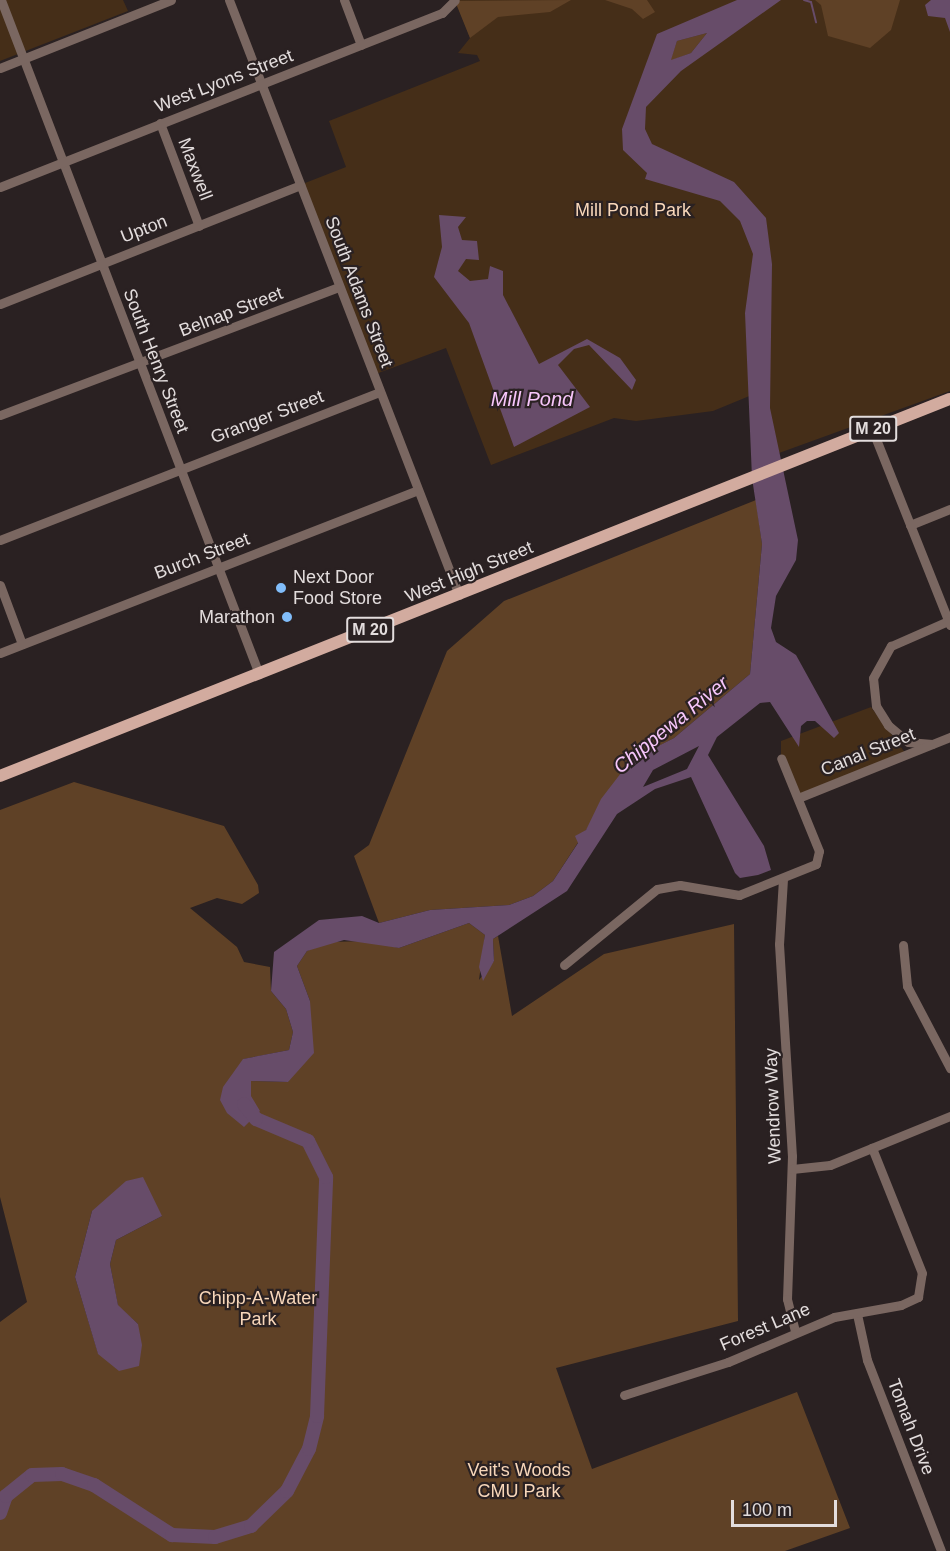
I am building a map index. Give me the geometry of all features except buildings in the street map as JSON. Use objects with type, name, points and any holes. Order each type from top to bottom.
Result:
[{"type":"main road","name":"West High Street","points":[[0,776],[950,399]]},
{"type":"street","name":"South Henry Street","points":[[1,0],[61,163],[220,567],[259,674]]},
{"type":"street","points":[[0,69],[171,0]]},
{"type":"street","name":"South Adams Street","points":[[229,0],[459,595]]},
{"type":"street","points":[[344,0],[361,45]]},
{"type":"street","name":"West Lyons Street","points":[[0,186],[441,13],[455,0]]},
{"type":"street","name":"Maxwell","points":[[160,123],[199,226]]},
{"type":"street","name":"Upton","points":[[0,303],[300,185]]},
{"type":"street","name":"Belnap Street","points":[[0,415],[141,365],[339,287]]},
{"type":"street","name":"Granger Street","points":[[0,540],[180,467],[379,392]]},
{"type":"street","points":[[872,429],[949,623],[891,646],[873,678],[876,706],[888,725],[908,742],[932,744]]},
{"type":"street","name":"Burch Street","points":[[0,653],[417,490]]},
{"type":"street","points":[[910,525],[950,509]]},
{"type":"street","points":[[0,585],[22,644]]},
{"type":"street","name":"Canal Street","points":[[798,798],[950,737]]},
{"type":"street","points":[[564,965],[657,889],[684,885],[734,895],[813,867],[820,857],[781,758]]},
{"type":"street","name":"Wendrow Way","points":[[783,879],[779,936],[792,1169],[787,1299],[795,1331]]},
{"type":"street","points":[[903,945],[907,986],[950,1068]]},
{"type":"street","points":[[792,1169],[825,1167],[950,1116]]},
{"type":"street","name":"Forest Lane","points":[[624,1395],[728,1362],[795,1331],[857,1314],[908,1304],[919,1295],[923,1276],[873,1148]]},
{"type":"street","name":"Tomah Drive","points":[[857,1314],[867,1360],[941,1551]]},
{"type":"green space","points":[[0,0],[123,0],[128,11],[0,61]]},
{"type":"green space","name":"Mill Pond Park","points":[[455,0],[950,0],[950,391],[768,457],[764,390],[713,411],[636,421],[614,418],[491,465],[446,348],[373,375],[300,185],[346,167],[329,121],[480,61],[477,55],[458,53],[470,38]]},
{"type":"green space","points":[[571,0],[550,12],[498,17],[470,38],[455,1]]},
{"type":"green space","points":[[605,0],[647,0],[655,12],[643,19],[632,9]]},
{"type":"green space","points":[[815,0],[900,0],[891,30],[870,48],[828,36],[821,5]]},
{"type":"green space","points":[[707,33],[691,53],[670,61],[677,41]]},
{"type":"green space","points":[[756,500],[762,544],[750,674],[674,738],[631,761],[553,881],[533,896],[509,905],[430,910],[379,923],[354,856],[369,845],[447,651],[504,601]]},
{"type":"green space","points":[[871,707],[906,754],[798,798],[781,758],[781,741]]},
{"type":"green space","points":[[74,782],[224,826],[258,885],[259,893],[242,904],[217,898],[190,908],[237,947],[244,962],[270,967],[271,991],[286,1009],[293,1032],[289,1050],[244,1059],[251,1096],[251,1081],[288,1082],[310,1001],[297,966],[307,951],[325,942],[370,941],[399,948],[469,923],[485,935],[479,980],[494,961],[493,939],[498,936],[512,1016],[604,954],[734,924],[738,1321],[556,1368],[592,1469],[797,1392],[850,1528],[785,1551],[0,1551],[0,1322],[27,1302],[0,1197],[0,810]],"holes":[[[92,1211],[162,1216],[116,1240],[110,1264],[118,1306],[138,1324],[98,1353],[75,1277]]]},
{"type":"water","points":[[737,0],[781,0],[681,71],[646,107],[645,129],[652,144],[734,182],[766,218],[772,264],[770,408],[798,540],[796,560],[776,596],[771,628],[776,642],[796,655],[839,733],[834,738],[815,721],[807,721],[801,726],[799,747],[770,702],[760,703],[717,737],[708,755],[764,846],[771,870],[740,878],[735,873],[691,777],[655,789],[617,814],[567,891],[493,939],[494,961],[483,981],[479,967],[485,935],[469,923],[399,948],[344,940],[307,951],[297,966],[310,1001],[314,1053],[288,1082],[251,1081],[251,1096],[260,1111],[244,1127],[227,1113],[220,1100],[223,1087],[243,1059],[289,1050],[293,1032],[286,1009],[271,991],[274,952],[319,920],[362,916],[379,923],[430,910],[509,905],[533,896],[553,881],[578,843],[575,836],[586,830],[601,799],[631,760],[674,738],[750,674],[762,544],[752,478],[745,313],[753,254],[740,221],[720,201],[645,179],[647,173],[623,150],[622,129],[657,34]],"holes":[[[707,33],[691,53],[671,60],[677,41]],[[699,746],[687,769],[643,787],[653,770]]]},
{"type":"water","points":[[931,0],[950,0],[950,32],[945,18],[928,16],[925,5]]},
{"type":"water","name":"Mill Pond","points":[[439,215],[466,217],[458,227],[462,240],[477,241],[479,260],[466,259],[458,271],[470,281],[488,279],[490,266],[503,271],[503,295],[539,364],[587,339],[620,358],[636,380],[632,390],[589,345],[574,349],[558,365],[590,407],[514,447],[469,323],[434,277],[442,247]]},
{"type":"water","points":[[143,1177],[162,1216],[116,1240],[110,1264],[118,1305],[138,1324],[142,1345],[139,1366],[119,1371],[98,1354],[75,1277],[92,1211],[126,1181]]},
{"type":"waterway","points":[[804,0],[811,2],[816,22]]},
{"type":"waterway","name":"Chippewa River","points":[[0,1513],[6,1496],[32,1475],[62,1474],[94,1485],[172,1535],[215,1537],[251,1526],[287,1491],[309,1449],[317,1416],[326,1177],[308,1141],[256,1119],[244,1104]]},
{"type":"place","name":"Next Door Food Store","points":[[281,588]]},
{"type":"place","name":"Marathon","points":[[287,617]]},
{"type":"park label","name":"Chipp-A-Water Park","points":[[258,1309]]},
{"type":"park label","name":"Veit's Woods CMU Park","points":[[519,1481]]}]
